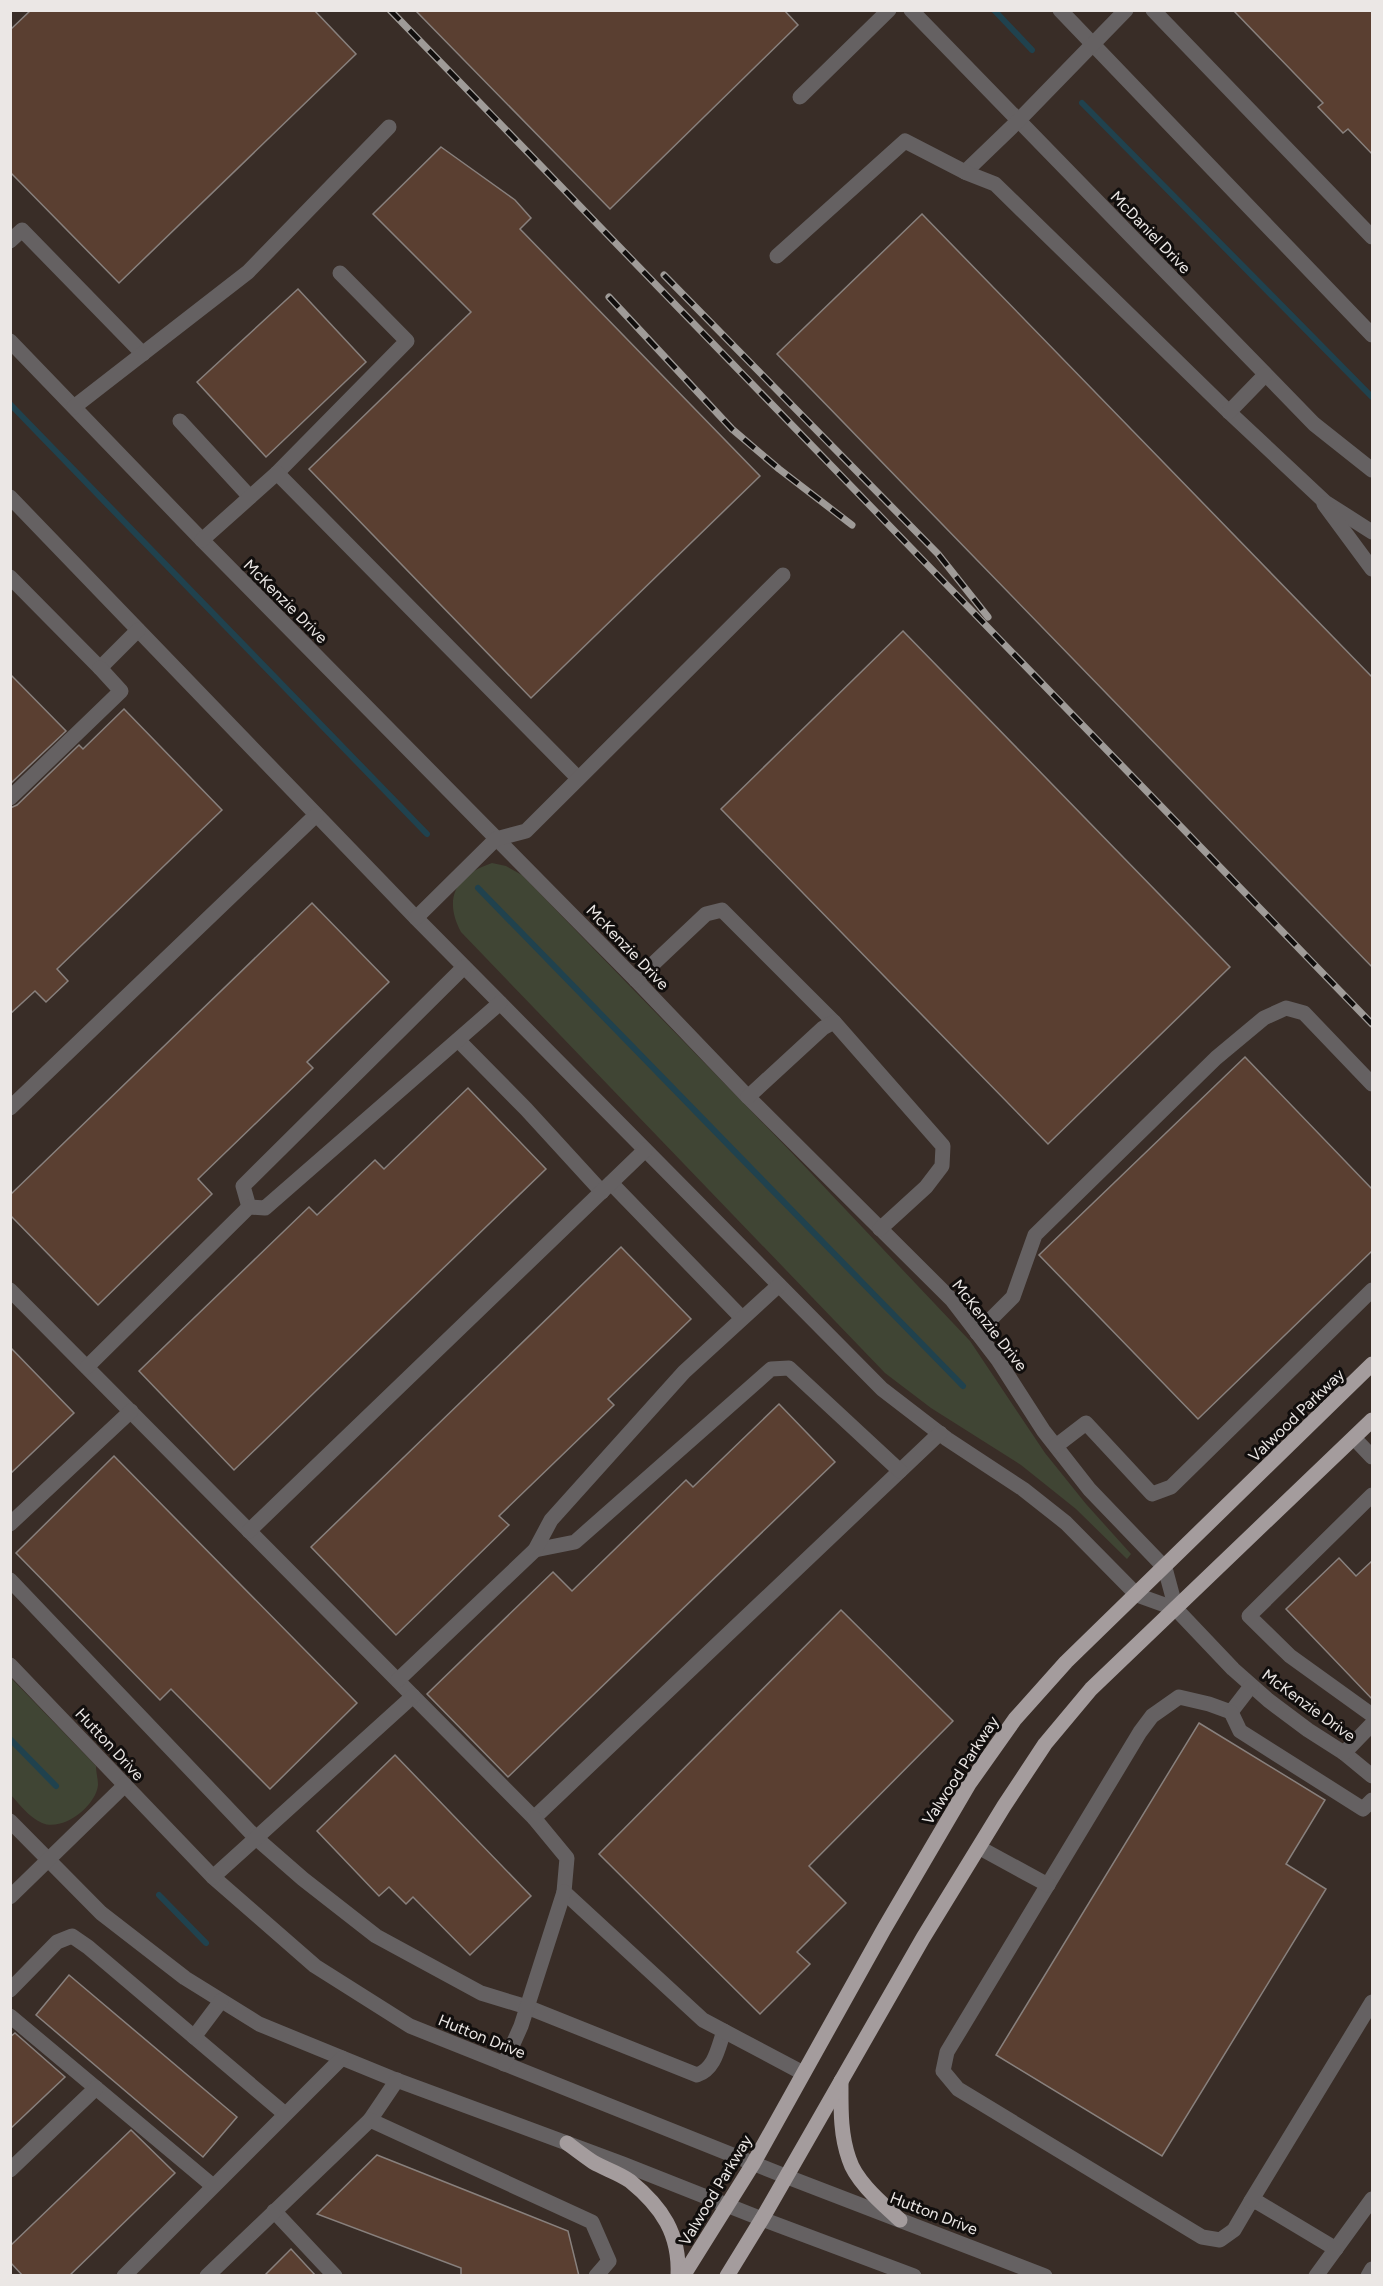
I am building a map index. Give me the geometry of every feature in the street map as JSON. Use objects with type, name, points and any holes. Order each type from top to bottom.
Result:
[{"type":"main road","name":"Valwood Parkway","points":[[683,2276],[753,2164],[884,1929],[969,1784],[1015,1719],[1066,1662],[1372,1364]]},
{"type":"main road","points":[[727,2276],[923,1938],[1004,1806],[1057,1729],[1092,1689],[1372,1420]]},
{"type":"main road","points":[[841,2078],[842,2125],[849,2161],[869,2191],[900,2220]]},
{"type":"main road","points":[[567,2143],[594,2162],[629,2180],[654,2204],[672,2228],[679,2262],[678,2276]]},
{"type":"street","points":[[800,97],[889,10]]},
{"type":"street","name":"McDaniel Drive","points":[[911,10],[1314,424],[1372,470]]},
{"type":"street","points":[[1059,10],[1372,335]]},
{"type":"street","points":[[965,172],[1094,46],[1126,10]]},
{"type":"street","points":[[1153,10],[1372,237]]},
{"type":"street","points":[[74,407],[248,272],[389,127]]},
{"type":"street","points":[[777,256],[905,141],[965,172],[995,184],[1314,492],[1325,502],[1372,532]]},
{"type":"street","points":[[10,241],[22,230],[143,354]]},
{"type":"street","points":[[202,540],[277,473],[407,341],[340,273]]},
{"type":"street","name":"McKenzie Drive","points":[[10,341],[748,1097],[952,1300],[998,1360],[1043,1430],[1090,1490],[1165,1568],[1176,1609]]},
{"type":"street","points":[[1229,412],[1265,375]]},
{"type":"street","points":[[180,421],[250,497]]},
{"type":"street","points":[[277,473],[578,778]]},
{"type":"street","points":[[1314,492],[1372,569]]},
{"type":"street","name":"McKenzie Drive","points":[[10,497],[416,918],[882,1389],[940,1433],[1023,1489],[1066,1523],[1137,1595],[1176,1609],[1251,1686],[1289,1718],[1344,1753],[1372,1776]]},
{"type":"street","points":[[416,918],[496,840],[526,831],[783,574]]},
{"type":"street","points":[[10,577],[121,691],[10,798]]},
{"type":"street","points":[[99,668],[138,630]]},
{"type":"street","points":[[10,1108],[316,815]]},
{"type":"street","points":[[636,980],[706,914],[722,910],[834,1022],[943,1146],[942,1166],[926,1187],[880,1229]]},
{"type":"street","points":[[249,1207],[243,1186],[464,967]]},
{"type":"street","points":[[87,1367],[249,1207],[265,1208],[500,1003]]},
{"type":"street","points":[[977,1333],[1013,1297],[1035,1235],[1216,1058],[1264,1018],[1286,1008],[1304,1013],[1372,1084]]},
{"type":"street","points":[[748,1097],[823,1028],[834,1022]]},
{"type":"street","points":[[459,1040],[606,1188],[742,1318]]},
{"type":"street","points":[[249,1531],[645,1150]]},
{"type":"street","points":[[398,1680],[535,1550],[551,1520],[684,1372],[779,1285]]},
{"type":"street","points":[[10,1290],[534,1818],[567,1858],[564,1892],[527,2007],[504,2064]]},
{"type":"street","points":[[1056,1446],[1086,1423],[1152,1494],[1171,1487],[1372,1290]]},
{"type":"street","points":[[535,1550],[575,1542],[771,1369],[789,1368],[900,1471]]},
{"type":"street","points":[[10,1524],[131,1411]]},
{"type":"street","points":[[534,1818],[940,1433]]},
{"type":"street","points":[[1354,1438],[1372,1457]]},
{"type":"street","points":[[1372,1496],[1249,1616],[1290,1656],[1372,1716]]},
{"type":"street","points":[[10,1580],[256,1838],[303,1879],[376,1936],[481,1993],[527,2007],[697,2075],[706,2072],[714,2061],[724,2031]]},
{"type":"street","name":"Hutton Drive","points":[[10,1665],[213,1877],[315,1966],[410,2026],[753,2164],[1045,2276]]},
{"type":"street","points":[[1232,1712],[1251,1686]]},
{"type":"street","points":[[213,1877],[413,1696]]},
{"type":"street","points":[[1372,1800],[1363,1809],[1240,1731],[1232,1712],[1179,1697],[1152,1716],[1140,1732],[947,2052],[943,2072],[958,2089],[1202,2237],[1220,2240],[1234,2230],[1372,2002]]},
{"type":"street","points":[[1344,1753],[1372,1724]]},
{"type":"street","points":[[10,1897],[124,1785]]},
{"type":"street","points":[[10,1821],[100,1913],[185,1978],[259,2024],[397,2080],[914,2276]]},
{"type":"street","points":[[980,1848],[1048,1885]]},
{"type":"street","points":[[564,1892],[703,2020],[803,2073]]},
{"type":"street","points":[[10,1990],[57,1942],[72,1936],[88,1947],[285,2114]]},
{"type":"street","points":[[194,2037],[221,2001]]},
{"type":"street","points":[[10,2016],[213,2186]]},
{"type":"street","points":[[124,2276],[342,2058]]},
{"type":"street","points":[[207,2276],[370,2120],[397,2080]]},
{"type":"street","points":[[10,2170],[96,2088]]},
{"type":"street","points":[[370,2120],[592,2222],[609,2261],[596,2276]]},
{"type":"street","points":[[1316,2276],[1372,2199]]},
{"type":"street","points":[[1251,2201],[1259,2203],[1336,2249]]},
{"type":"street","points":[[274,2211],[335,2276]]},
{"type":"street","points":[[1368,2276],[1372,2269]]},
{"type":"shaded area","points":[[11,11],[1372,11],[1372,2275],[11,2275]]},
{"type":"green space","points":[[492,863],[506,866],[522,875],[793,1154],[970,1341],[1045,1453],[1086,1504],[1131,1554],[1127,1559],[1076,1509],[1021,1465],[931,1408],[885,1373],[461,932],[453,909],[456,889],[469,874]]},
{"type":"green space","points":[[11,1678],[96,1766],[98,1785],[91,1801],[77,1815],[59,1824],[50,1825],[37,1820],[11,1795]]},
{"type":"building","points":[[31,10],[314,10],[356,54],[119,283],[10,172],[10,30]]},
{"type":"building","points":[[415,10],[784,10],[798,25],[610,209]]},
{"type":"building","points":[[1233,10],[1372,10],[1372,154],[1348,129],[1343,133],[1318,107],[1323,103]]},
{"type":"building","points":[[441,147],[515,200],[531,218],[520,229],[760,476],[531,698],[309,469],[471,312],[373,214]]},
{"type":"building","points":[[922,214],[1372,677],[1372,967],[777,354]]},
{"type":"building","points":[[298,289],[366,362],[266,457],[197,382]]},
{"type":"building","points":[[903,631],[1230,967],[1048,1144],[721,809]]},
{"type":"building","points":[[10,674],[66,731],[10,784]]},
{"type":"building","points":[[124,709],[222,810],[57,969],[68,981],[46,1002],[35,991],[10,1014],[10,808],[17,805],[79,745],[83,749]]},
{"type":"building","points":[[312,903],[389,982],[307,1062],[313,1068],[198,1179],[212,1194],[98,1305],[10,1215],[10,1195]]},
{"type":"building","points":[[1245,1057],[1372,1189],[1372,1251],[1198,1419],[1039,1255]]},
{"type":"building","points":[[468,1088],[546,1169],[234,1470],[139,1371],[309,1207],[317,1215],[375,1160],[384,1169]]},
{"type":"building","points":[[621,1247],[691,1319],[608,1399],[614,1405],[499,1516],[509,1525],[396,1635],[311,1547]]},
{"type":"building","points":[[10,1347],[74,1413],[10,1474]]},
{"type":"building","points":[[779,1404],[835,1462],[508,1777],[427,1694],[553,1572],[572,1591],[686,1480],[693,1487]]},
{"type":"building","points":[[114,1456],[357,1703],[270,1789],[171,1689],[160,1700],[16,1553]]},
{"type":"building","points":[[1339,1558],[1356,1576],[1372,1561],[1372,1699],[1286,1609]]},
{"type":"building","points":[[841,1610],[953,1721],[809,1866],[846,1903],[797,1952],[810,1964],[760,2014],[599,1854]]},
{"type":"building","points":[[1199,1723],[1325,1800],[1286,1864],[1326,1889],[1162,2156],[996,2055]]},
{"type":"building","points":[[395,1755],[531,1896],[470,1955],[413,1897],[406,1904],[389,1887],[379,1896],[317,1831]]},
{"type":"building","points":[[69,1975],[237,2117],[203,2157],[36,2015]]},
{"type":"building","points":[[15,2033],[65,2077],[10,2129],[10,2037]]},
{"type":"building","points":[[131,2130],[175,2173],[69,2276],[23,2276],[10,2262],[10,2246]]},
{"type":"building","points":[[377,2155],[568,2231],[579,2276],[461,2276],[461,2268],[317,2214]]},
{"type":"building","points":[[291,2249],[316,2276],[264,2276]]},
{"type":"waterway","points":[[994,10],[1032,50]]},
{"type":"waterway","points":[[1082,103],[1372,397]]},
{"type":"waterway","points":[[10,404],[427,834]]},
{"type":"waterway","points":[[478,888],[963,1386]]},
{"type":"waterway","points":[[10,1739],[56,1786]]},
{"type":"waterway","points":[[159,1895],[206,1943]]},
{"type":"railway","points":[[390,10],[1372,1024]]},
{"type":"railway","points":[[664,275],[938,554],[988,617]]},
{"type":"railway","points":[[609,297],[732,429],[779,469],[852,525]]}]
